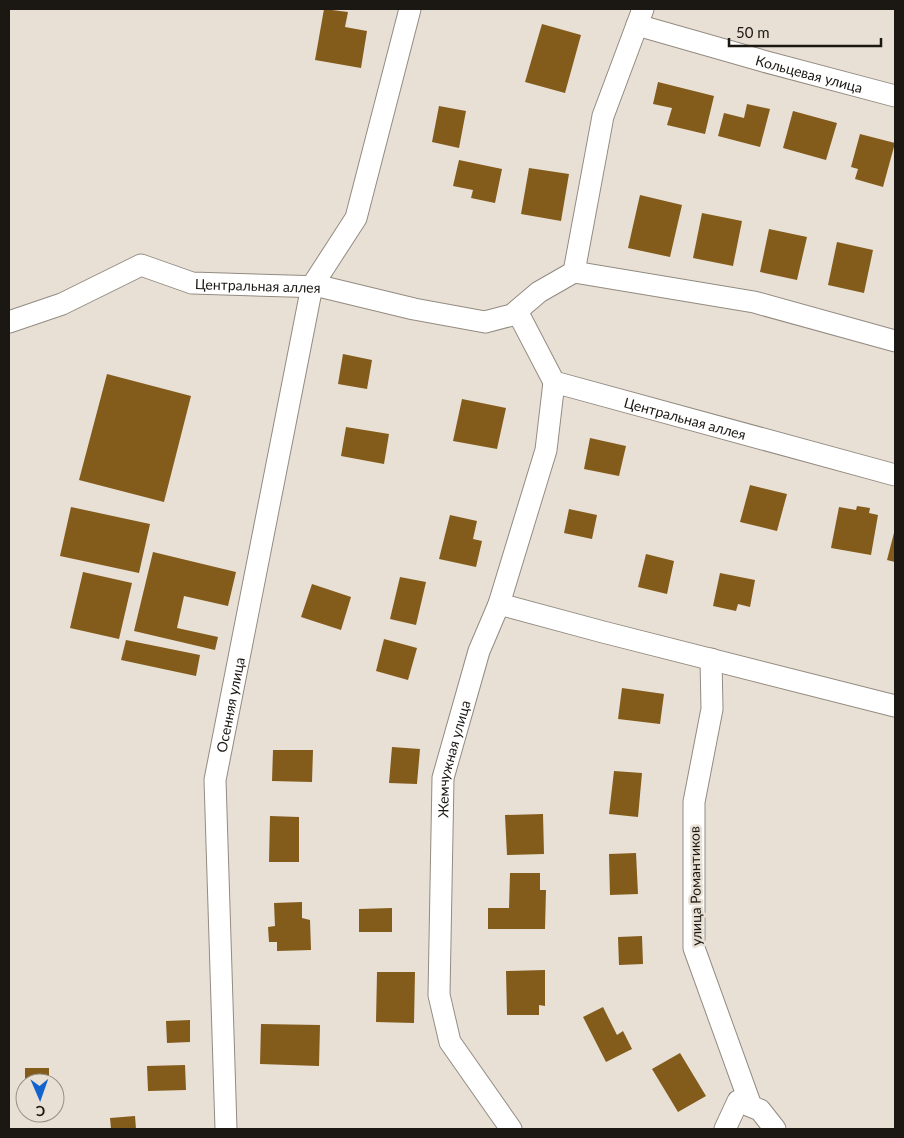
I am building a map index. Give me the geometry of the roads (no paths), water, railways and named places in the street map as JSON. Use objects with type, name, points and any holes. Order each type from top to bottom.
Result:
[{"type":"street","points":[[312,286],[356,218],[410,9]]},
{"type":"street","name":"Кольцевая улица","points":[[574,272],[603,116],[640,17],[763,61],[895,96]]},
{"type":"street","name":"Центральная аллея","points":[[9,322],[62,304],[140,265],[192,283],[323,287],[414,309],[485,322],[512,314],[540,292],[574,272]]},
{"type":"street","points":[[574,272],[754,302],[895,341]]},
{"type":"street","name":"Осенняя улица","points":[[226,1129],[214,780],[312,286]]},
{"type":"street","points":[[517,311],[554,382]]},
{"type":"street","name":"Центральная аллея","points":[[554,382],[895,475]]},
{"type":"street","name":"Жемчужная улица","points":[[511,1129],[450,1042],[439,995],[444,778],[479,651],[500,604],[546,450],[554,382]]},
{"type":"street","points":[[500,604],[895,706]]},
{"type":"street","name":"улица Романтиков","points":[[711,659],[712,709],[694,802],[694,948],[751,1106]]},
{"type":"street","points":[[725,1129],[738,1101],[760,1110],[775,1129]]}]
